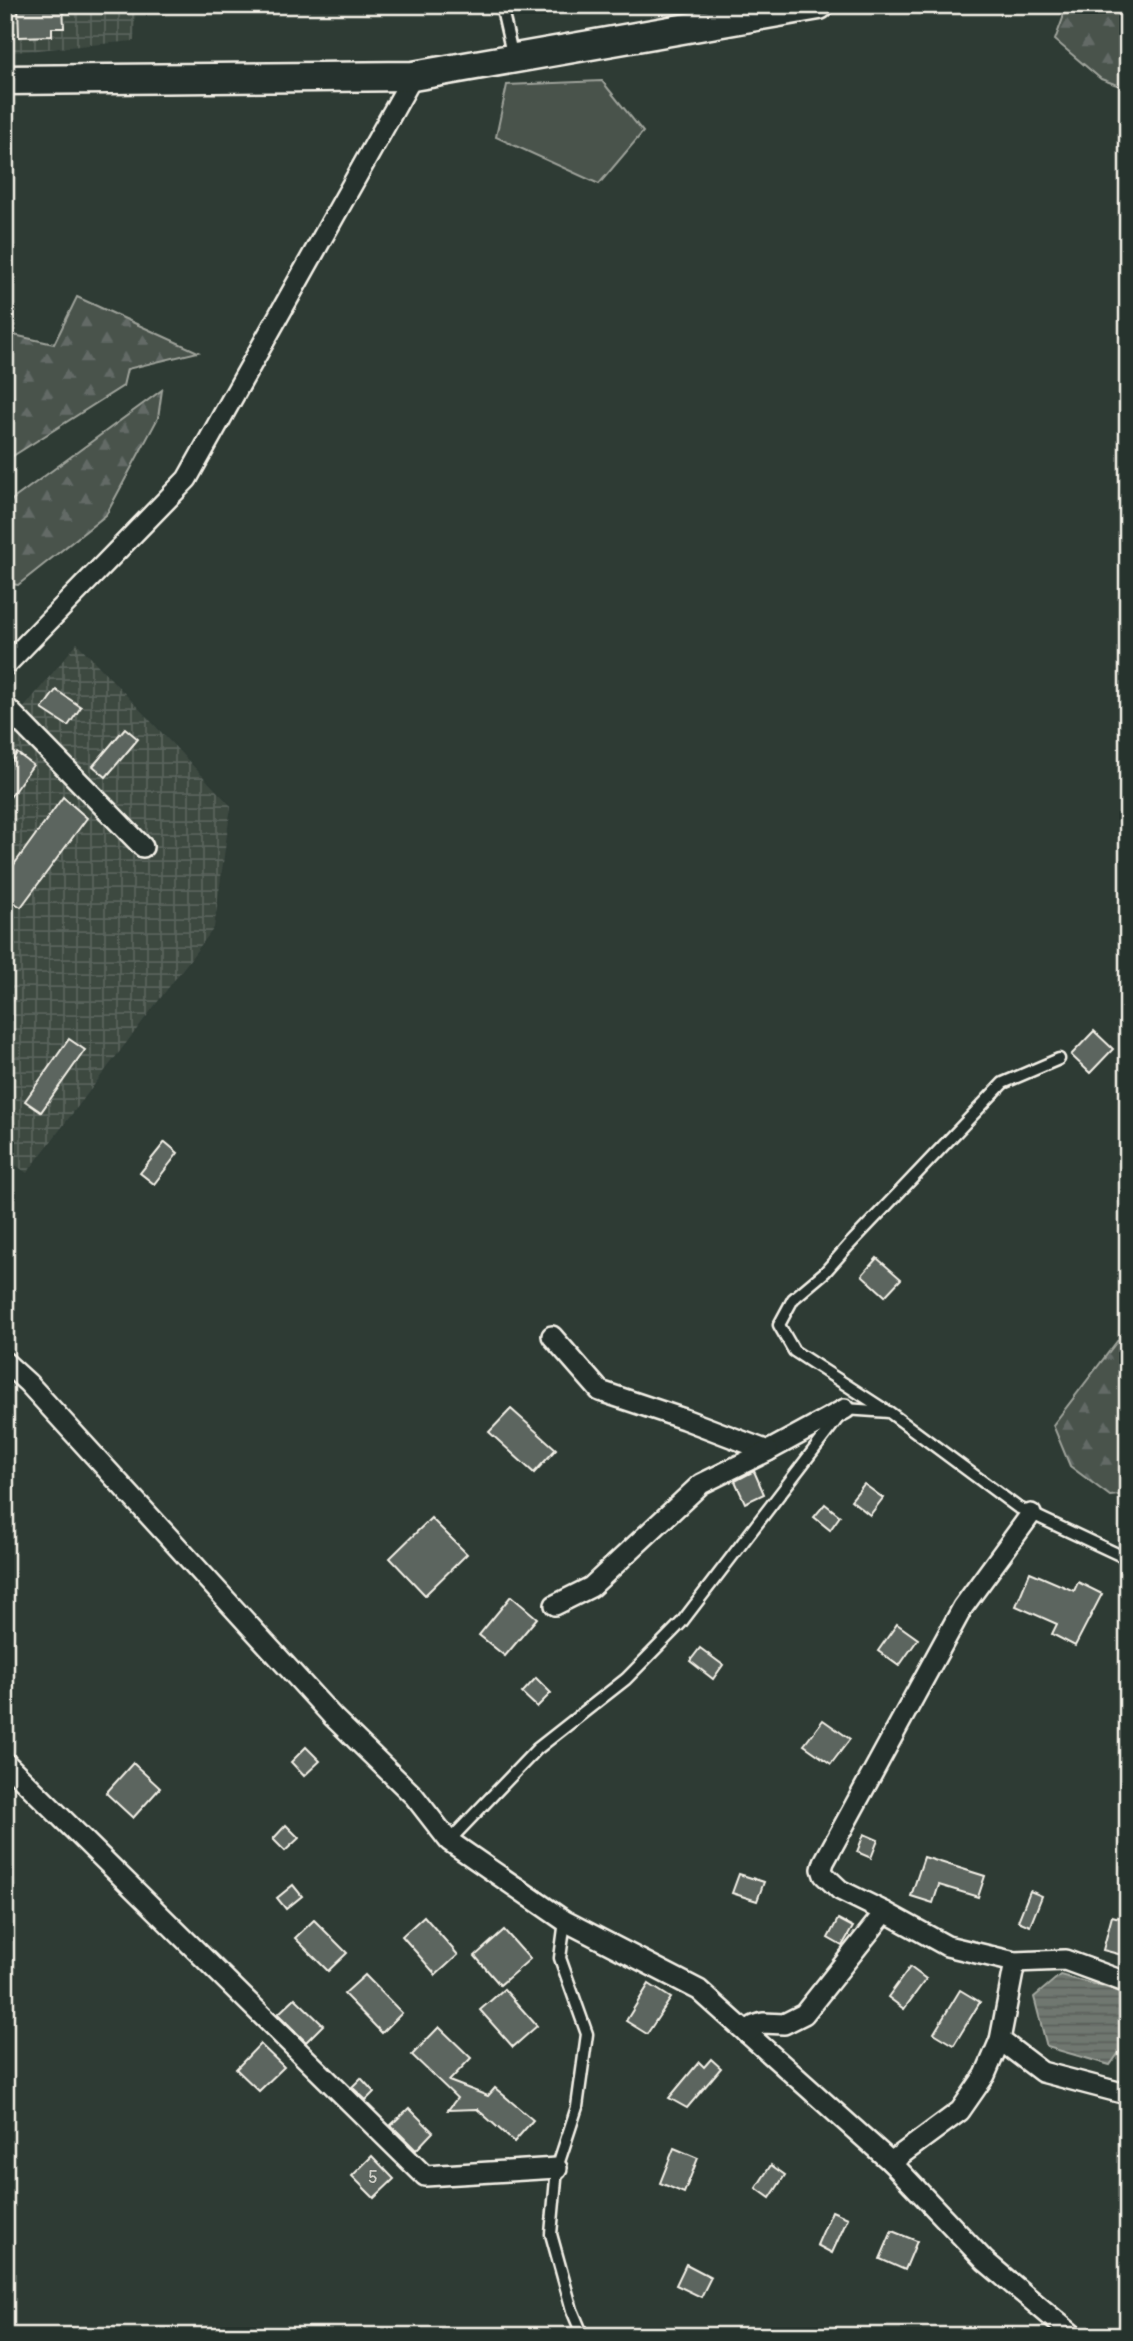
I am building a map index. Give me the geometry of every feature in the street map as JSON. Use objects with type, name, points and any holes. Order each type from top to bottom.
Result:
[{"type":"street","points":[[5,80],[413,76],[819,5]]},
{"type":"street","points":[[5,666],[187,480],[413,76]]},
{"type":"street","points":[[5,706],[143,848]]},
{"type":"street","points":[[552,1336],[600,1391],[768,1451]]},
{"type":"street","points":[[5,1362],[28,1383],[333,1717],[414,1796],[449,1841],[565,1921],[699,1990],[891,2162],[985,2261],[1074,2336]]},
{"type":"street","points":[[555,1605],[591,1587],[701,1484],[845,1409]]},
{"type":"street","points":[[1031,1514],[963,1607],[822,1869],[824,1875],[839,1890],[947,1946],[1015,1962],[1065,1960],[1128,1983]]},
{"type":"street","points":[[5,1762],[425,2176],[557,2168]]},
{"type":"street","points":[[747,2033],[754,2026],[784,2024],[804,2014],[885,1912]]},
{"type":"street","points":[[891,2162],[960,2110],[985,2076],[1000,2040],[1015,1962]]},
{"type":"street","points":[[1000,2040],[1041,2072],[1128,2093]]},
{"type":"lane","points":[[501,5],[513,58]]},
{"type":"lane","points":[[1059,1059],[1003,1083],[825,1272],[793,1299],[779,1325],[794,1351],[888,1412],[1017,1507],[1128,1559]]},
{"type":"lane","points":[[449,1841],[537,1749],[626,1679],[681,1623],[845,1409],[888,1412]]},
{"type":"lane","points":[[565,1921],[559,1958],[587,2034],[577,2107],[557,2168],[551,2234],[572,2310],[583,2336]]},
{"type":"shaded area","points":[[5,5],[136,5],[134,41],[5,53]]},
{"type":"shaded area","points":[[77,643],[231,806],[214,928],[27,1173],[5,1158],[5,731]]},
{"type":"shaded area","points":[[1060,1975],[1115,1990],[1128,2001],[1128,2040],[1110,2065],[1047,2047],[1034,1997]]},
{"type":"green space","points":[[1064,5],[1128,5],[1128,89],[1101,79],[1055,40],[1063,18]]},
{"type":"green space","points":[[602,81],[643,132],[599,184],[496,137],[507,85]]},
{"type":"green space","points":[[77,297],[198,352],[127,369],[123,386],[5,461],[5,333],[54,344]]},
{"type":"green space","points":[[162,390],[158,418],[106,515],[18,585],[5,583],[5,505]]},
{"type":"green space","points":[[1128,1327],[1128,1494],[1110,1496],[1070,1466],[1053,1425]]},
{"type":"building","points":[[18,5],[63,5],[64,28],[52,28],[52,36],[19,37]]},
{"type":"building","points":[[56,690],[81,707],[68,726],[42,709]]},
{"type":"building","points":[[125,728],[138,739],[106,777],[93,766]]},
{"type":"building","points":[[17,753],[33,765],[5,804],[5,771]]},
{"type":"building","points":[[63,797],[87,818],[21,907],[5,897],[5,877]]},
{"type":"building","points":[[1094,1031],[1113,1049],[1090,1073],[1071,1055]]},
{"type":"building","points":[[69,1039],[85,1050],[41,1112],[25,1101]]},
{"type":"building","points":[[165,1142],[178,1153],[154,1184],[140,1173]]},
{"type":"building","points":[[877,1258],[901,1279],[885,1296],[862,1275]]},
{"type":"building","points":[[511,1409],[556,1449],[534,1473],[489,1432]]},
{"type":"building","points":[[754,1471],[764,1494],[745,1503],[735,1481]]},
{"type":"building","points":[[864,1484],[883,1498],[870,1515],[851,1500]]},
{"type":"building","points":[[825,1504],[840,1516],[830,1530],[814,1517]]},
{"type":"building","points":[[431,1518],[467,1554],[425,1595],[390,1558]]},
{"type":"building","points":[[1030,1572],[1074,1591],[1078,1582],[1102,1594],[1075,1646],[1052,1634],[1057,1624],[1016,1606]]},
{"type":"building","points":[[511,1596],[537,1618],[505,1656],[479,1635]]},
{"type":"building","points":[[897,1624],[918,1639],[899,1666],[878,1651]]},
{"type":"building","points":[[700,1648],[723,1665],[713,1679],[690,1661]]},
{"type":"building","points":[[536,1678],[551,1693],[537,1707],[522,1693]]},
{"type":"building","points":[[823,1720],[850,1739],[831,1764],[804,1745]]},
{"type":"building","points":[[306,1747],[320,1761],[304,1776],[291,1762]]},
{"type":"building","points":[[133,1763],[160,1788],[133,1818],[106,1793]]},
{"type":"building","points":[[286,1825],[299,1838],[285,1851],[273,1839]]},
{"type":"building","points":[[864,1834],[878,1840],[871,1858],[857,1852]]},
{"type":"building","points":[[924,1857],[985,1876],[978,1897],[939,1885],[933,1903],[911,1896]]},
{"type":"building","points":[[739,1874],[764,1882],[757,1901],[732,1893]]},
{"type":"building","points":[[293,1885],[302,1896],[286,1909],[277,1898]]},
{"type":"building","points":[[1030,1891],[1042,1896],[1030,1926],[1018,1921]]},
{"type":"building","points":[[424,1916],[458,1955],[436,1975],[402,1936]]},
{"type":"building","points":[[1112,1916],[1128,1920],[1128,1934],[1122,1955],[1103,1950]]},
{"type":"building","points":[[838,1919],[853,1927],[842,1946],[828,1938]]},
{"type":"building","points":[[314,1920],[347,1953],[328,1971],[295,1938]]},
{"type":"building","points":[[504,1930],[530,1959],[500,1985],[475,1956]]},
{"type":"building","points":[[910,1967],[926,1979],[904,2009],[888,1997]]},
{"type":"building","points":[[365,1975],[402,2013],[382,2033],[344,1994]]},
{"type":"building","points":[[649,1984],[671,1998],[647,2034],[626,2021]]},
{"type":"building","points":[[504,1989],[537,2026],[513,2047],[480,2010]]},
{"type":"building","points":[[960,1990],[980,2002],[954,2045],[934,2033]]},
{"type":"building","points":[[295,1998],[323,2025],[306,2042],[278,2014]]},
{"type":"building","points":[[439,2027],[471,2058],[449,2081],[488,2096],[495,2088],[533,2120],[514,2142],[477,2109],[448,2110],[457,2098],[412,2055]]},
{"type":"building","points":[[260,2044],[284,2067],[259,2091],[236,2069]]},
{"type":"building","points":[[711,2059],[721,2068],[687,2108],[669,2098],[699,2062],[704,2067]]},
{"type":"building","points":[[361,2078],[374,2092],[366,2100],[352,2087]]},
{"type":"building","points":[[409,2108],[433,2132],[416,2150],[391,2125]]},
{"type":"building","points":[[674,2148],[698,2158],[684,2193],[660,2183]]},
{"type":"building","points":[[372,2156],[394,2179],[374,2198],[352,2176]]},
{"type":"building","points":[[771,2165],[785,2175],[770,2198],[756,2188]]},
{"type":"building","points":[[832,2211],[848,2218],[832,2253],[817,2245]]},
{"type":"building","points":[[892,2231],[917,2241],[905,2270],[880,2259]]},
{"type":"building","points":[[686,2264],[711,2277],[701,2297],[676,2285]]}]
